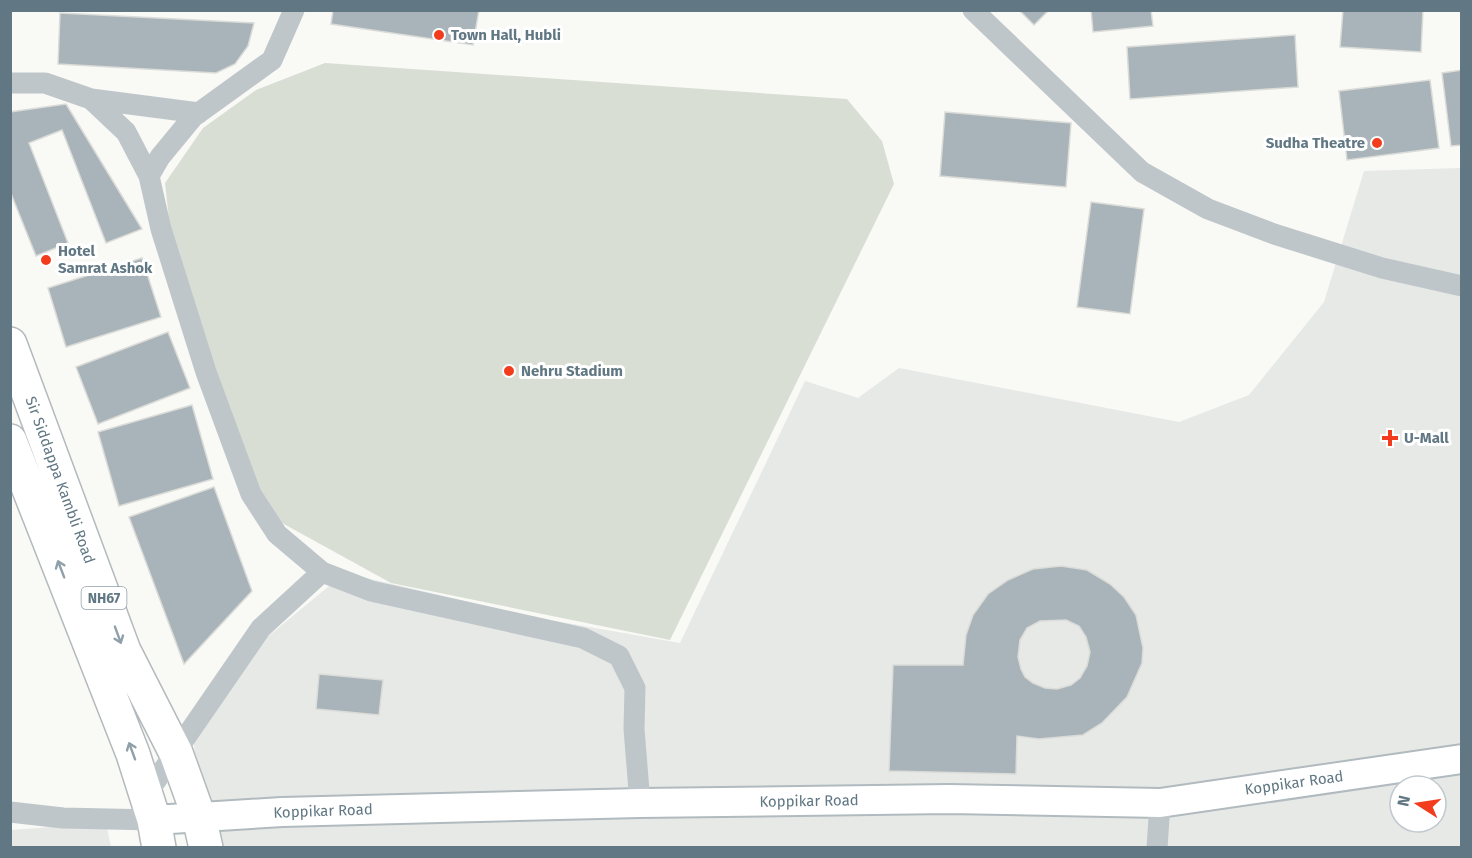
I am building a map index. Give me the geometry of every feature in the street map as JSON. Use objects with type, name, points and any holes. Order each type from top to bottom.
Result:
[{"type":"highway","name":"Sir Siddappa Kambli Road","points":[[10,344],[124,651],[176,753],[203,832]]},
{"type":"highway","name":"Sir Siddappa Kambli Road","points":[[10,441],[133,753],[153,821]]},
{"type":"main road","name":"Koppikar Road","points":[[153,821],[203,832],[282,812],[640,803],[949,800],[1160,803],[1461,759]]},
{"type":"street","points":[[149,176],[160,157],[193,117],[272,60],[294,10]]},
{"type":"street","points":[[973,10],[1142,172],[1208,209],[1274,234],[1382,268],[1461,286]]},
{"type":"street","points":[[10,83],[45,83],[91,99],[199,113]]},
{"type":"street","points":[[91,99],[126,132],[149,176],[161,229],[206,372],[251,494],[277,534],[322,572],[371,591],[583,638],[619,656],[635,688],[634,729],[640,803]]},
{"type":"street","points":[[10,812],[63,818],[153,821],[176,753],[261,628],[322,572]]},
{"type":"street","points":[[1158,848],[1160,803]]},
{"type":"shaded area","name":"Nehru Stadium","points":[[325,63],[847,99],[882,141],[894,184],[670,640],[391,583],[282,523],[259,496],[172,246],[165,183],[203,128],[256,90]]},
{"type":"shaded area","points":[[1461,168],[1461,847],[214,847],[197,787],[193,731],[266,638],[345,573],[533,617],[680,643],[805,381],[858,398],[899,368],[1179,422],[1249,395],[1324,302],[1364,171]]},
{"type":"shaded area","points":[[106,823],[111,847],[11,848],[11,830]]},
{"type":"building","name":"Town Hall, Hubli","points":[[333,10],[479,10],[473,45],[331,24]]},
{"type":"building","points":[[1019,10],[1049,10],[1034,25]]},
{"type":"building","points":[[1091,10],[1151,10],[1153,26],[1093,32]]},
{"type":"building","points":[[1343,10],[1423,10],[1421,52],[1340,47]]},
{"type":"building","points":[[60,13],[254,23],[248,46],[235,64],[216,73],[58,64]]},
{"type":"building","points":[[1295,35],[1298,87],[1130,99],[1127,47]]},
{"type":"building","points":[[1462,70],[1462,145],[1451,146],[1442,73]]},
{"type":"building","points":[[1430,80],[1439,148],[1347,160],[1339,91]]},
{"type":"building","points":[[66,104],[142,229],[106,243],[62,130],[29,143],[68,243],[36,256],[10,191],[10,112]]},
{"type":"building","points":[[945,112],[1071,123],[1066,187],[940,176]]},
{"type":"building","points":[[1091,202],[1144,209],[1130,314],[1077,307]]},
{"type":"building","points":[[142,258],[161,317],[66,347],[48,288]]},
{"type":"building","points":[[168,332],[190,388],[98,424],[76,367]]},
{"type":"building","points":[[192,405],[213,479],[119,506],[98,432]]},
{"type":"building","points":[[214,487],[252,591],[184,664],[129,517]]},
{"type":"building","points":[[1061,566],[1087,570],[1110,584],[1124,597],[1136,615],[1143,648],[1142,663],[1127,697],[1102,723],[1083,735],[1039,739],[1017,736],[1016,774],[889,771],[893,665],[963,665],[966,635],[973,615],[988,594],[1008,580],[1033,569]],"holes":[[[1066,620],[1079,626],[1086,637],[1090,652],[1087,666],[1080,678],[1071,685],[1057,689],[1045,688],[1025,677],[1018,657],[1020,640],[1027,628],[1040,621]]]},
{"type":"building","points":[[319,674],[383,680],[379,715],[316,709]]},
{"type":"place","name":"Town Hall, Hubli","points":[[439,35]]},
{"type":"place","name":"Sudha Theatre","points":[[1377,143]]},
{"type":"place","name":"Hotel Samrat Ashok","points":[[46,260]]},
{"type":"place","name":"Nehru Stadium","points":[[509,371]]},
{"type":"place","name":"U-Mall","points":[[1390,438]]}]
